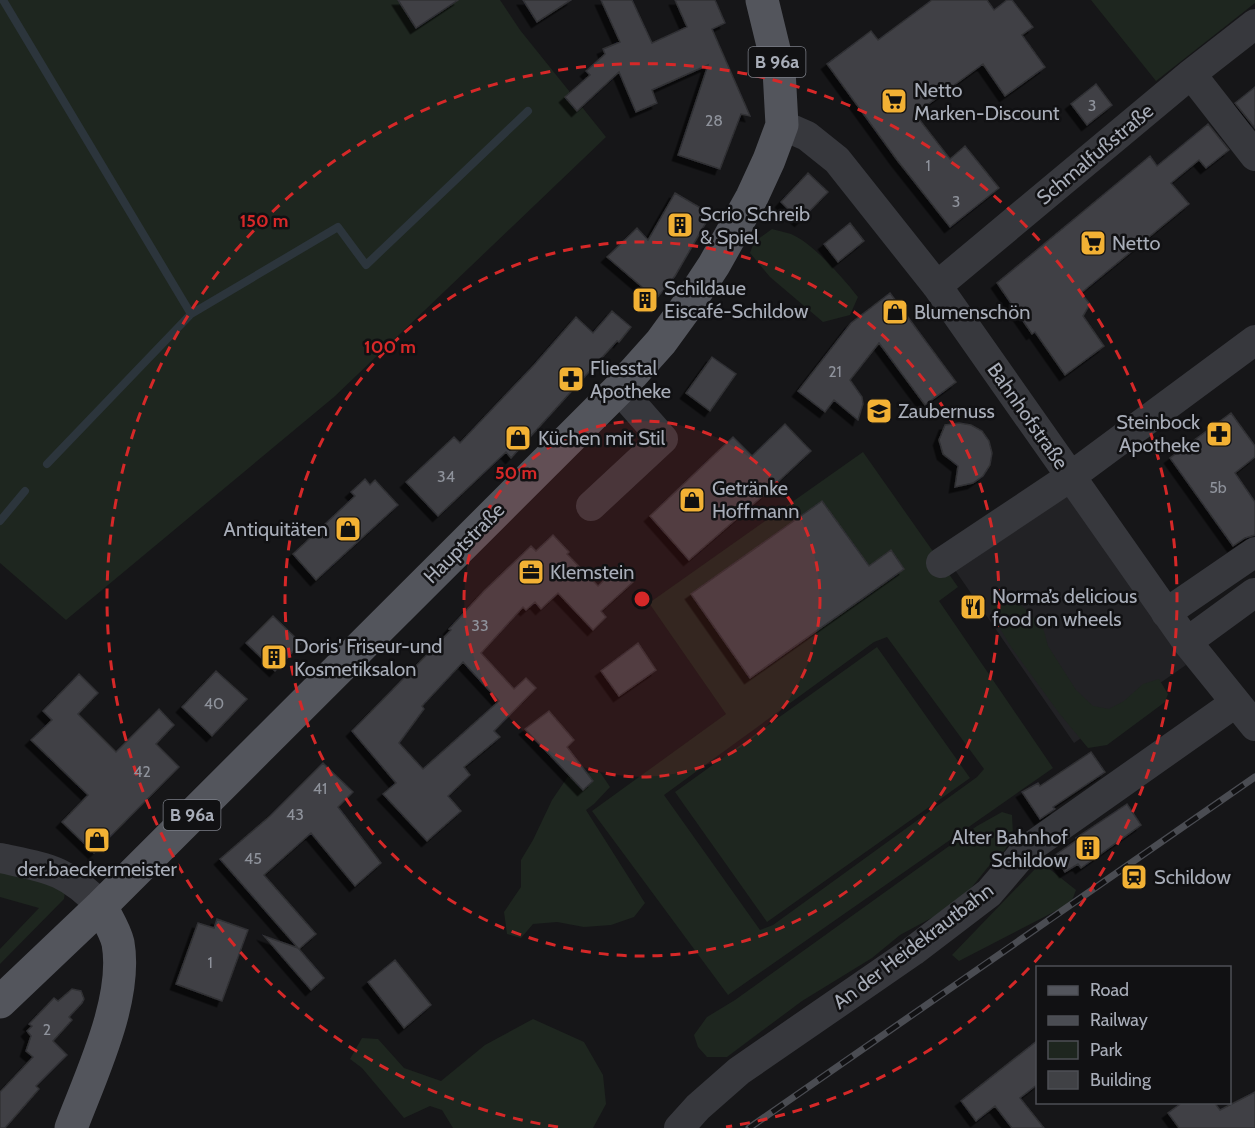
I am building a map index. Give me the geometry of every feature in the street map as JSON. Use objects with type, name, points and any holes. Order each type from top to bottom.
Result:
[{"type":"main road","name":"Hauptstraße","points":[[0,1002],[100,906],[619,389],[661,342],[714,264],[752,197],[782,125],[779,70],[762,0]]},
{"type":"main road","points":[[71,1128],[102,1044],[116,998],[121,971],[118,942],[100,906]]},
{"type":"street","name":"Schmalfußstraße","points":[[937,286],[1255,24]]},
{"type":"street","points":[[1191,75],[1255,156]]},
{"type":"street","name":"Bahnhofstraße","points":[[782,125],[807,136],[837,160],[937,286],[1186,642],[1255,726]]},
{"type":"street","points":[[941,563],[1070,477],[1255,340]]},
{"type":"street","points":[[591,506],[663,439],[619,389]]},
{"type":"street","points":[[1166,613],[1255,552]]},
{"type":"street","points":[[1186,642],[1254,593]]},
{"type":"street","name":"An der Heidekrautbahn","points":[[679,1128],[698,1107],[739,1071],[913,951],[989,893],[1025,851],[1235,703]]},
{"type":"street","points":[[0,858],[64,874],[82,886],[100,906]]},
{"type":"shaded area","points":[[1068,493],[1186,665],[1074,743],[955,570]]},
{"type":"green space","points":[[0,0],[500,0],[520,30],[606,137],[334,397],[66,620],[0,563]]},
{"type":"green space","points":[[1091,0],[1255,0],[1255,3],[1156,81]]},
{"type":"green space","points":[[772,229],[800,239],[836,271],[858,297],[850,315],[823,322],[770,277],[750,253],[754,242]]},
{"type":"green space","points":[[863,452],[958,587],[939,601],[1053,768],[728,995],[592,811],[726,714],[649,603]],"holes":[[[887,637],[984,769],[977,777],[773,925],[760,930],[664,795],[874,642]]]},
{"type":"green space","points":[[1001,589],[1030,613],[1044,631],[1048,646],[1076,690],[1093,706],[1109,709],[1124,701],[1143,684],[1159,679],[1168,694],[1165,702],[1107,745],[1088,748],[1059,713],[1011,647],[992,615],[990,596]]},
{"type":"green space","points":[[877,647],[970,778],[767,922],[675,792]]},
{"type":"green space","points":[[600,772],[610,787],[586,810],[645,903],[634,917],[611,925],[584,927],[557,922],[533,924],[521,938],[507,934],[504,912],[521,887],[521,860],[552,800],[569,775]]},
{"type":"green space","points":[[1002,812],[1012,815],[1013,835],[1005,850],[968,892],[948,909],[900,935],[872,958],[802,1001],[727,1057],[707,1057],[698,1047],[694,1035],[707,1017],[735,1000],[977,826]]},
{"type":"green space","points":[[1047,867],[1076,890],[1071,903],[959,961],[952,955],[1035,869]]},
{"type":"green space","points":[[0,871],[53,883],[65,892],[64,899],[0,964],[0,949],[39,908],[0,897]]},
{"type":"green space","points":[[533,1019],[584,1042],[603,1075],[606,1104],[593,1128],[453,1128],[442,1110],[430,1106],[404,1118],[362,1068],[350,1059],[362,1038],[378,1039],[404,1068],[441,1081],[485,1045]]},
{"type":"building","points":[[398,0],[458,0],[416,28]]},
{"type":"building","points":[[523,0],[571,0],[537,22]]},
{"type":"building","points":[[601,0],[632,0],[652,43],[687,27],[675,0],[715,0],[725,23],[712,29],[750,116],[741,114],[720,169],[678,155],[708,65],[652,90],[657,103],[636,112],[619,72],[577,111],[565,97],[590,75],[586,71],[605,54],[603,49],[620,42]]},
{"type":"building","name":"Netto Marken-Discount","points":[[932,0],[987,0],[994,10],[1007,0],[1012,0],[1033,27],[1022,35],[1045,67],[1005,96],[983,64],[915,114],[950,159],[965,146],[999,188],[950,227],[897,160],[827,64],[871,31],[878,40]]},
{"type":"building","points":[[1096,84],[1112,105],[1087,125],[1071,104]]},
{"type":"building","points":[[1255,87],[1255,128],[1235,103]]},
{"type":"building","name":"Netto","points":[[1208,124],[1229,150],[1206,168],[1199,160],[1171,183],[1189,204],[1081,293],[1090,304],[1083,316],[1104,346],[1065,375],[1035,332],[1032,334],[997,283],[1150,156],[1157,166]]},
{"type":"building","points":[[808,173],[828,192],[800,221],[781,202]]},
{"type":"building","points":[[675,193],[711,214],[675,276],[656,299],[607,257],[637,228],[648,240]]},
{"type":"building","points":[[850,223],[864,241],[838,262],[824,244]]},
{"type":"building","points":[[890,293],[956,382],[925,405],[879,343],[850,380],[862,397],[863,404],[858,420],[834,400],[825,412],[798,391],[851,323]]},
{"type":"building","points":[[612,311],[631,327],[619,342],[617,341],[511,458],[506,452],[438,516],[406,482],[454,437],[460,443],[576,317],[593,333]]},
{"type":"building","points":[[712,357],[736,374],[710,411],[686,393]]},
{"type":"building","points":[[1231,413],[1255,446],[1255,457],[1235,473],[1255,502],[1255,535],[1233,546],[1170,458]]},
{"type":"building","points":[[959,423],[971,425],[982,431],[989,441],[992,453],[990,465],[983,476],[973,483],[955,487],[958,466],[943,454],[939,440],[945,425]]},
{"type":"building","points":[[785,424],[811,451],[689,560],[650,516],[733,437],[752,456]]},
{"type":"building","points":[[365,479],[370,485],[375,480],[398,505],[316,580],[293,554],[355,496],[351,492]]},
{"type":"building","points":[[822,501],[869,566],[891,550],[904,569],[750,678],[691,594]]},
{"type":"building","points":[[553,535],[569,552],[567,554],[598,586],[618,567],[633,582],[601,611],[606,617],[593,630],[558,593],[541,609],[535,602],[526,610],[523,607],[481,653],[514,689],[526,678],[536,688],[494,731],[500,737],[464,767],[470,775],[448,796],[461,811],[427,841],[383,794],[396,783],[352,731],[451,630],[449,629],[484,591],[531,546],[536,551]],"holes":[[[463,662],[499,701],[423,769],[399,743],[424,709],[422,706]]]},
{"type":"building","name":"Doris' Friseur-und Kosmetiksalon","points":[[273,616],[301,643],[275,671],[246,643]]},
{"type":"building","points":[[638,643],[656,670],[619,696],[601,671]]},
{"type":"building","points":[[216,671],[247,699],[212,736],[182,707]]},
{"type":"building","points":[[79,674],[98,693],[78,714],[116,752],[159,709],[174,725],[156,744],[179,767],[94,853],[62,822],[88,795],[31,740],[52,720],[43,711]]},
{"type":"building","points":[[549,711],[574,740],[567,747],[593,781],[583,790],[525,729]]},
{"type":"building","points":[[1091,752],[1105,772],[1053,807],[1055,809],[1040,819],[1022,792],[1038,783],[1040,786]]},
{"type":"building","points":[[323,763],[353,792],[338,807],[381,863],[355,886],[311,833],[264,875],[316,934],[299,949],[324,978],[311,990],[264,936],[298,948],[220,859],[270,816]]},
{"type":"building","name":"Alter Bahnhof Schildow","points":[[1127,804],[1141,825],[1081,868],[1078,864],[1065,872],[1054,856],[1077,840],[1076,838]]},
{"type":"building","points":[[217,919],[248,930],[222,1001],[176,984],[198,923],[214,928]]},
{"type":"building","points":[[395,960],[431,1005],[404,1028],[368,982]]},
{"type":"building","points":[[72,989],[81,991],[84,999],[69,1017],[72,1020],[53,1041],[67,1055],[36,1086],[39,1089],[5,1128],[0,1128],[0,1092],[33,1057],[26,1051],[31,1036],[27,1031],[32,1026],[29,1024],[54,998],[58,1001]]},
{"type":"building","points":[[1036,1042],[1036,1086],[1020,1098],[1044,1128],[1012,1128],[995,1106],[976,1121],[961,1101]]},
{"type":"building","points":[[1255,1092],[1255,1128],[1179,1128],[1168,1113],[1180,1104],[1216,1104],[1220,1110]]},
{"type":"waterway","points":[[3,0],[191,314],[338,227],[366,265],[528,111]]},
{"type":"waterway","points":[[47,464],[191,314]]},
{"type":"waterway","points":[[0,521],[25,491]]},
{"type":"railway","points":[[749,1128],[1255,777]]},
{"type":"place","name":"Netto Marken-Discount","points":[[894,101]]},
{"type":"place","name":"Scrio Schreib & Spiel","points":[[680,225]]},
{"type":"place","name":"Netto","points":[[1093,243]]},
{"type":"place","name":"Schildaue Eiscafé-Schildow","points":[[645,300]]},
{"type":"place","name":"Blumenschön","points":[[895,312]]},
{"type":"place","name":"Fliesstal Apotheke","points":[[571,379]]},
{"type":"place","name":"Zaubernuss","points":[[879,411]]},
{"type":"place","name":"Steinbock Apotheke","points":[[1219,434]]},
{"type":"place","name":"Küchen mit Stil","points":[[518,438]]},
{"type":"place","name":"Getränke Hoffmann","points":[[692,500]]},
{"type":"place","name":"Antiquitäten","points":[[348,529]]},
{"type":"place","name":"Klemstein","points":[[531,572]]},
{"type":"place","name":"Norma’s delicious food on wheels","points":[[973,607]]},
{"type":"place","name":"Doris' Friseur-und Kosmetiksalon","points":[[274,657]]},
{"type":"place","name":"der.baeckermeister","points":[[97,840]]},
{"type":"place","name":"Alter Bahnhof Schildow","points":[[1088,848]]},
{"type":"place","name":"Schildow","points":[[1134,877]]}]
